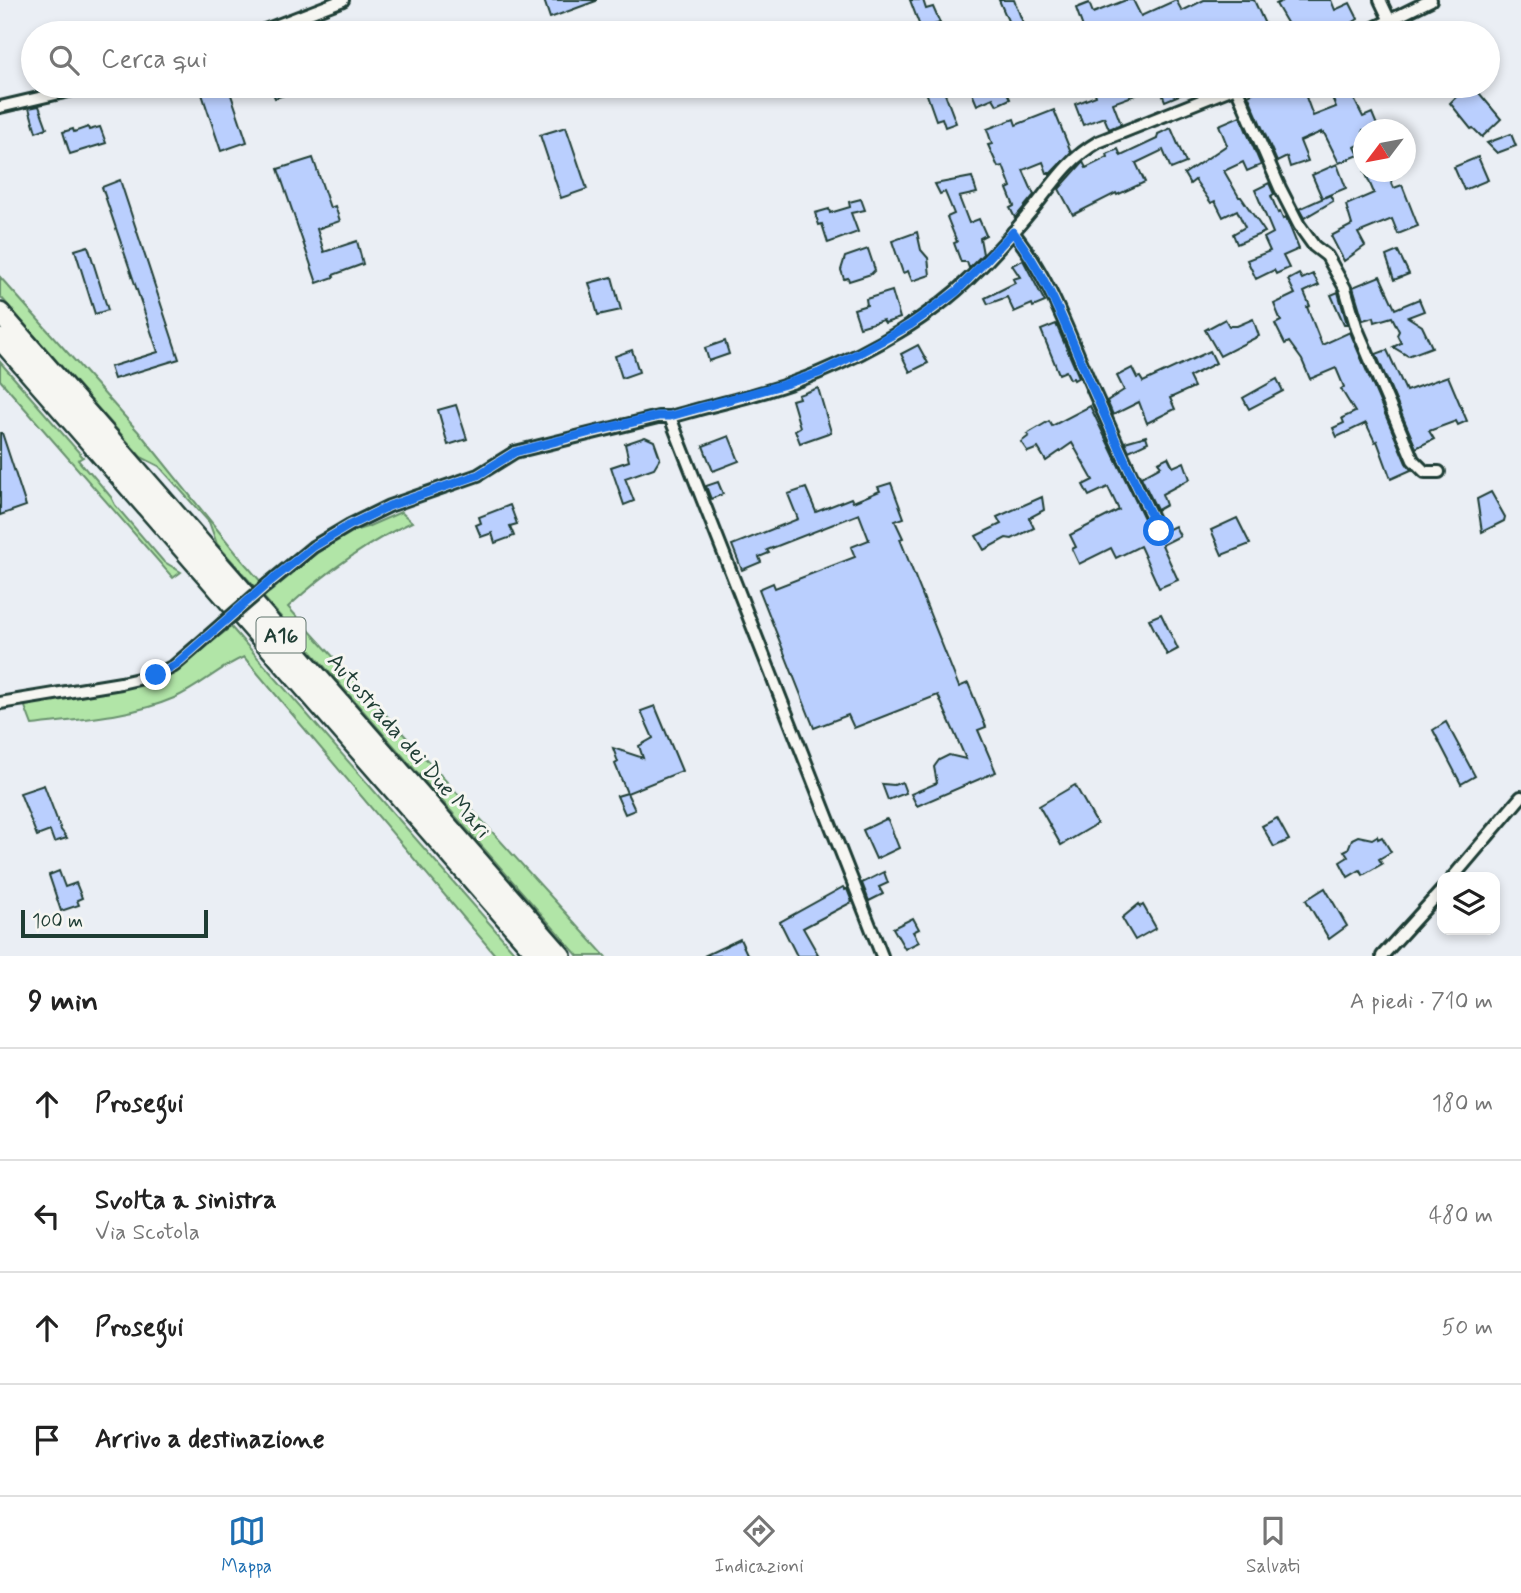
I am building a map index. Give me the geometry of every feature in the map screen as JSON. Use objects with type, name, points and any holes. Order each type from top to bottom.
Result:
[{"type":"highway","name":"Autostrada dei Due Mari","points":[[0,313],[561,956]]},
{"type":"highway","name":"Autostrada dei Due Mari","points":[[0,339],[539,956]]},
{"type":"street","points":[[289,21],[344,0]]},
{"type":"street","points":[[1380,0],[1390,21],[1431,0]]},
{"type":"street","points":[[0,107],[39,98]]},
{"type":"street","points":[[0,703],[156,675],[174,666],[313,547],[389,506],[478,475],[515,452],[658,416],[670,416],[782,385],[819,373],[859,353],[910,325],[957,291],[1013,232],[1065,166],[1082,151],[1207,98]]},
{"type":"street","points":[[1242,98],[1280,188],[1299,225],[1314,246],[1327,256],[1345,288],[1357,329],[1413,460],[1424,472],[1439,472]]},
{"type":"street","points":[[1013,232],[1028,251],[1065,322],[1131,477],[1159,531]]},
{"type":"street","points":[[670,416],[882,956]]},
{"type":"street","points":[[1457,872],[1521,797]]},
{"type":"street","points":[[1382,956],[1437,896]]},
{"type":"green space","points":[[0,277],[143,437],[270,592],[319,551],[350,532],[401,512],[412,522],[347,559],[288,607],[605,956],[578,956],[217,544],[209,522],[159,466],[141,457],[0,296]]},
{"type":"green space","points":[[0,362],[83,457],[78,460],[163,561],[181,572],[173,578],[0,380]]},
{"type":"green space","points":[[231,627],[518,956],[496,956],[244,657],[174,698],[157,704],[104,716],[32,725],[24,704],[175,670]]},
{"type":"building","points":[[544,0],[596,0],[596,1],[550,18]]},
{"type":"building","points":[[910,0],[923,0],[926,9],[933,7],[939,21],[918,21]]},
{"type":"building","points":[[999,0],[1014,0],[1022,21],[1008,21]]},
{"type":"building","points":[[1126,0],[1133,0],[1141,16],[1176,0],[1182,11],[1204,0],[1254,0],[1264,21],[1081,21],[1076,8],[1089,3],[1093,13]]},
{"type":"building","points":[[1284,0],[1331,0],[1335,10],[1350,3],[1358,19],[1286,21],[1276,4]]},
{"type":"building","points":[[203,98],[232,98],[247,142],[221,151]]},
{"type":"building","points":[[928,98],[947,98],[956,123],[945,127],[942,118],[936,120]]},
{"type":"building","points":[[974,98],[993,98],[977,105]]},
{"type":"building","points":[[993,98],[1010,98],[1010,99],[997,105]]},
{"type":"building","points":[[1091,98],[1127,98],[1113,103],[1121,124],[1109,129],[1104,117],[1083,125],[1075,104]]},
{"type":"building","points":[[1249,98],[1306,98],[1313,116],[1336,107],[1332,98],[1356,98],[1363,117],[1372,113],[1374,119],[1353,119],[1353,157],[1339,163],[1321,132],[1300,141],[1308,161],[1290,167],[1287,157],[1277,162]]},
{"type":"building","points":[[1455,98],[1483,98],[1501,119],[1482,137],[1471,129],[1450,103]]},
{"type":"building","points":[[39,106],[47,128],[36,132],[29,108]]},
{"type":"building","points":[[1054,110],[1071,152],[1051,173],[1047,173],[1043,162],[1023,170],[1034,195],[1015,218],[1010,208],[1014,206],[1007,189],[1011,187],[1003,166],[998,167],[988,145],[992,144],[987,129],[1014,119],[1016,125]]},
{"type":"building","points":[[1240,116],[1261,165],[1247,171],[1243,162],[1224,171],[1265,232],[1237,244],[1233,234],[1245,227],[1237,210],[1223,217],[1215,201],[1211,203],[1195,180],[1190,184],[1184,174],[1227,145],[1219,125]]},
{"type":"building","points":[[88,127],[89,130],[100,127],[106,143],[70,154],[63,132],[73,129],[74,132]]},
{"type":"building","points":[[566,127],[587,189],[561,198],[540,135]]},
{"type":"building","points":[[1171,128],[1186,163],[1171,169],[1163,150],[1136,163],[1145,182],[1073,215],[1059,189],[1083,162],[1086,168],[1118,149],[1121,156],[1157,139],[1158,134]]},
{"type":"building","points":[[1511,134],[1516,146],[1497,153],[1487,143]]},
{"type":"building","points":[[1478,157],[1488,180],[1464,190],[1454,167]]},
{"type":"building","points":[[313,158],[330,208],[335,206],[340,221],[317,229],[324,252],[357,241],[363,264],[317,283],[278,169]]},
{"type":"building","points":[[1337,164],[1346,188],[1322,198],[1312,175]]},
{"type":"building","points":[[972,177],[977,193],[959,197],[969,223],[979,219],[986,235],[980,238],[983,254],[969,268],[967,262],[961,262],[954,243],[957,242],[947,217],[954,214],[950,204],[945,192],[940,194],[935,184]]},
{"type":"building","points":[[120,180],[179,359],[114,379],[110,367],[158,352],[102,187]]},
{"type":"building","points":[[1369,182],[1391,182],[1394,188],[1402,185],[1418,226],[1398,234],[1392,219],[1358,233],[1365,246],[1344,261],[1331,236],[1352,225],[1346,205],[1374,193]]},
{"type":"building","points":[[1269,183],[1278,213],[1280,212],[1283,219],[1286,217],[1299,249],[1283,256],[1289,268],[1276,274],[1274,270],[1256,279],[1247,260],[1270,251],[1264,238],[1273,233],[1255,190]]},
{"type":"building","points":[[1330,195],[1333,201],[1304,218],[1299,209]]},
{"type":"building","points":[[861,199],[865,210],[851,213],[858,232],[828,243],[815,213],[829,209],[830,213],[850,207],[849,202]]},
{"type":"building","points":[[917,232],[921,250],[928,258],[930,275],[912,281],[908,271],[903,273],[892,241]]},
{"type":"building","points":[[88,246],[108,310],[95,314],[75,250]]},
{"type":"building","points":[[868,249],[875,270],[871,274],[849,281],[848,278],[844,279],[841,270],[845,257]]},
{"type":"building","points":[[1398,251],[1409,274],[1394,280],[1386,256]]},
{"type":"building","points":[[1023,260],[1045,302],[1014,312],[1007,297],[988,304],[985,298],[1015,283],[1013,279],[1020,277],[1012,265]]},
{"type":"building","points":[[1299,274],[1302,279],[1313,274],[1319,285],[1304,292],[1322,345],[1350,332],[1411,470],[1391,479],[1377,441],[1375,442],[1366,423],[1337,437],[1333,428],[1344,423],[1342,418],[1355,412],[1341,389],[1344,387],[1336,368],[1310,379],[1302,360],[1289,342],[1285,344],[1275,324],[1281,321],[1274,304],[1295,294],[1288,280]]},
{"type":"building","points":[[1380,276],[1395,309],[1419,299],[1424,311],[1408,317],[1422,326],[1432,347],[1408,356],[1393,347],[1401,343],[1392,317],[1375,322],[1374,317],[1363,320],[1353,287]]},
{"type":"building","points":[[612,277],[621,310],[598,315],[589,283]]},
{"type":"building","points":[[892,291],[900,318],[860,327],[854,309],[867,305],[866,299]]},
{"type":"building","points":[[1338,292],[1347,324],[1344,324],[1331,295]]},
{"type":"building","points":[[1225,319],[1229,326],[1237,326],[1253,319],[1259,336],[1220,356],[1205,330]]},
{"type":"building","points":[[1056,324],[1079,377],[1074,380],[1070,379],[1066,371],[1059,374],[1041,330]]},
{"type":"building","points":[[725,341],[729,354],[709,361],[705,348]]},
{"type":"building","points":[[918,345],[928,363],[910,372],[901,354]]},
{"type":"building","points":[[632,350],[639,372],[622,378],[615,356]]},
{"type":"building","points":[[1387,350],[1406,391],[1448,376],[1467,421],[1458,425],[1456,421],[1429,431],[1434,439],[1416,448],[1376,354]]},
{"type":"building","points":[[1210,351],[1216,363],[1189,377],[1194,387],[1170,398],[1175,409],[1147,423],[1139,402],[1113,415],[1107,401],[1124,390],[1117,376],[1132,368],[1137,378],[1140,377],[1143,382]]},
{"type":"building","points":[[1277,379],[1283,391],[1249,409],[1243,398]]},
{"type":"building","points":[[818,388],[831,432],[800,443],[795,430],[800,427],[792,400]]},
{"type":"building","points":[[456,405],[467,439],[448,445],[438,410]]},
{"type":"building","points":[[1090,406],[1152,535],[1162,538],[1167,530],[1175,526],[1180,536],[1162,545],[1178,580],[1159,588],[1140,546],[1116,558],[1111,548],[1079,564],[1072,549],[1076,547],[1070,535],[1119,510],[1108,487],[1089,496],[1083,485],[1093,480],[1072,443],[1046,461],[1038,448],[1028,452],[1021,442],[1029,436],[1027,434],[1049,421],[1052,426]]},
{"type":"building","points":[[0,433],[26,506],[0,515]]},
{"type":"building","points":[[729,436],[739,461],[713,471],[703,446]]},
{"type":"building","points":[[1146,436],[1148,442],[1129,451],[1125,442]]},
{"type":"building","points":[[645,437],[654,441],[660,458],[654,468],[625,478],[634,501],[624,505],[611,467],[629,461],[625,444]]},
{"type":"building","points":[[1168,457],[1173,467],[1184,462],[1190,479],[1162,494],[1166,505],[1157,510],[1141,477],[1161,466],[1158,462]]},
{"type":"building","points":[[718,482],[723,494],[711,499],[706,486]]},
{"type":"building","points":[[891,483],[904,518],[895,521],[903,538],[900,539],[959,687],[968,683],[986,727],[978,730],[996,772],[917,806],[911,794],[937,783],[934,767],[939,760],[949,755],[966,759],[938,695],[854,728],[848,715],[814,728],[759,589],[773,583],[775,588],[855,557],[851,547],[869,540],[859,514],[767,550],[769,553],[759,557],[761,562],[742,570],[732,545],[798,519],[788,494],[806,488],[816,512],[851,498],[853,502],[880,491],[878,487]]},
{"type":"building","points":[[1491,492],[1505,517],[1504,521],[1482,532],[1477,499]]},
{"type":"building","points":[[1042,497],[1044,510],[1029,518],[1034,528],[1012,539],[1006,538],[984,550],[976,536],[1001,524],[997,517]]},
{"type":"building","points":[[510,505],[517,524],[510,526],[514,536],[495,543],[492,533],[481,537],[476,525],[481,523],[479,517]]},
{"type":"building","points":[[1237,518],[1250,544],[1222,555],[1211,530]]},
{"type":"building","points":[[1161,614],[1178,649],[1167,655],[1149,619]]},
{"type":"building","points":[[655,706],[682,771],[627,793],[615,764],[618,762],[613,748],[643,758],[639,746],[653,738],[641,711]]},
{"type":"building","points":[[1446,722],[1475,776],[1461,784],[1433,730]]},
{"type":"building","points":[[902,782],[906,793],[888,800],[882,784],[894,785]]},
{"type":"building","points":[[44,785],[61,830],[67,838],[54,842],[50,831],[37,836],[20,793]]},
{"type":"building","points":[[1075,785],[1097,824],[1061,845],[1039,806]]},
{"type":"building","points":[[627,793],[635,810],[625,814],[617,796]]},
{"type":"building","points":[[1277,818],[1289,840],[1274,847],[1262,826]]},
{"type":"building","points":[[886,819],[899,848],[876,859],[863,830]]},
{"type":"building","points":[[1358,836],[1372,839],[1382,837],[1391,852],[1379,859],[1382,864],[1363,875],[1360,870],[1348,877],[1340,862],[1348,857],[1344,851],[1348,849],[1352,839]]},
{"type":"building","points":[[59,871],[65,887],[76,883],[82,898],[77,900],[79,905],[61,911],[49,875]]},
{"type":"building","points":[[884,872],[888,883],[879,887],[883,894],[869,901],[862,883]]},
{"type":"building","points":[[843,887],[847,889],[852,902],[803,928],[819,956],[797,956],[780,922]]},
{"type":"building","points":[[1325,888],[1347,926],[1329,939],[1306,900]]},
{"type":"building","points":[[1139,904],[1140,907],[1143,905],[1156,928],[1135,940],[1122,918]]},
{"type":"building","points":[[913,918],[919,929],[913,932],[919,942],[905,949],[893,928]]},
{"type":"building","points":[[740,939],[748,956],[704,956]]},
{"type":"route","points":[[156,675],[174,666],[313,547],[350,525],[389,506],[478,475],[515,452],[658,416],[670,416],[819,373],[910,325],[957,291],[1013,232],[1028,251],[1065,322],[1131,477],[1159,531]]}]
